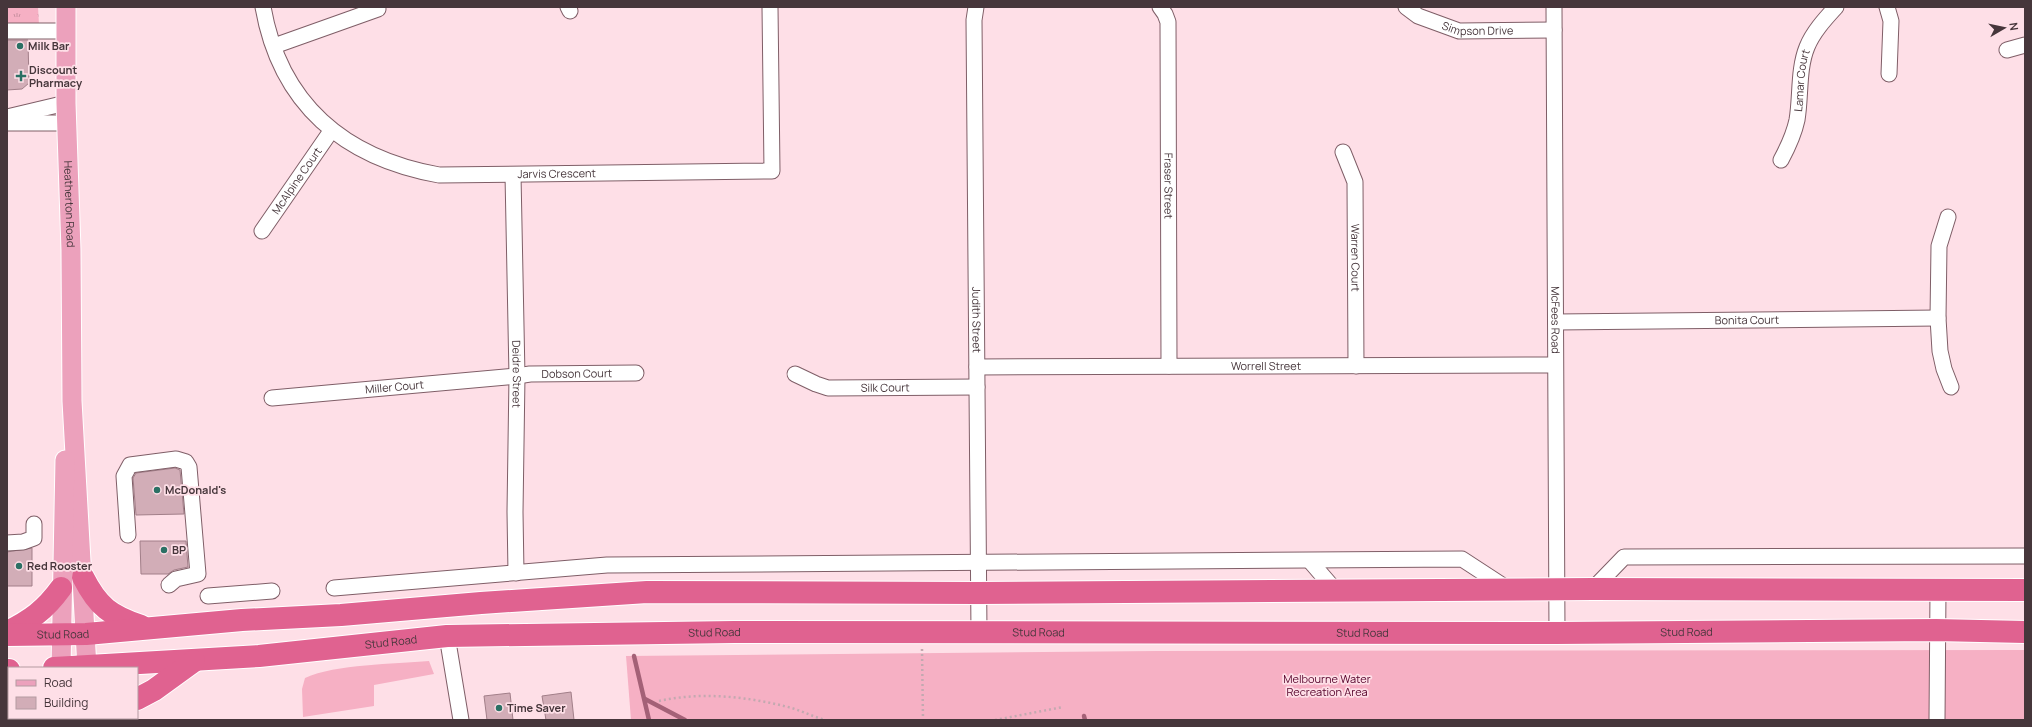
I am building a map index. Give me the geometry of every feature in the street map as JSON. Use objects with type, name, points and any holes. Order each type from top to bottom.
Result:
[{"type":"highway","points":[[83,577],[93,596],[103,608],[120,619],[146,628]]},
{"type":"highway","points":[[7,633],[42,612],[62,588]]},
{"type":"highway","name":"Stud Road","points":[[7,633],[86,634],[242,620],[341,615],[481,602],[647,592],[978,593],[1508,589],[2025,590]]},
{"type":"highway","name":"Stud Road","points":[[87,667],[259,656],[447,636],[734,632],[979,633],[1936,630],[2025,632]]},
{"type":"highway","points":[[138,698],[154,690],[194,661]]},
{"type":"main road","name":"Heatherton Road","points":[[66,7],[66,123],[71,250],[72,401],[87,667]]},
{"type":"main road","name":"Heatherton Road","points":[[59,667],[64,472],[72,401]]},
{"type":"street","name":"Jarvis Crescent","points":[[263,7],[274,46],[283,69],[294,89],[331,131],[376,157],[417,171],[438,175],[772,171],[770,7]]},
{"type":"street","name":"Judith Street","points":[[976,7],[974,20],[977,562],[979,633]]},
{"type":"street","name":"Fraser Street","points":[[1160,7],[1168,22],[1169,366]]},
{"type":"street","name":"Simpson Drive","points":[[1406,7],[1418,16],[1459,31],[1554,30]]},
{"type":"street","name":"McFees Road","points":[[1554,7],[1557,632]]},
{"type":"street","name":"Lamar Court","points":[[1781,160],[1793,135],[1797,119],[1803,63],[1807,47],[1817,30],[1836,7]]},
{"type":"street","points":[[1887,7],[1891,21],[1889,74]]},
{"type":"street","points":[[274,46],[378,9]]},
{"type":"street","points":[[7,31],[66,31]]},
{"type":"street","points":[[2007,50],[2025,45]]},
{"type":"street","points":[[7,117],[66,103]]},
{"type":"street","points":[[7,124],[66,123]]},
{"type":"street","name":"McAlpine Court","points":[[262,231],[331,131]]},
{"type":"street","name":"Warren Court","points":[[1344,152],[1355,182],[1356,366]]},
{"type":"street","name":"Deidre Street","points":[[513,175],[517,376],[515,512],[516,573]]},
{"type":"street","points":[[1948,217],[1939,246],[1938,318],[1941,357],[1951,387]]},
{"type":"street","name":"Bonita Court","points":[[1556,322],[1938,318]]},
{"type":"street","name":"Worrell Street","points":[[977,367],[1555,365]]},
{"type":"street","name":"Dobson Court","points":[[517,376],[530,374],[636,373]]},
{"type":"street","name":"Silk Court","points":[[795,374],[828,388],[977,387]]},
{"type":"street","name":"Miller Court","points":[[272,398],[517,376]]},
{"type":"street","points":[[128,535],[124,476],[130,465],[176,459],[186,462],[189,467],[198,574],[176,579],[169,585]]},
{"type":"street","points":[[7,543],[23,542],[34,538],[34,524]]},
{"type":"street","points":[[1593,589],[1624,557],[2025,556]]},
{"type":"street","points":[[334,588],[607,565],[1462,559],[1508,589]]},
{"type":"street","points":[[1310,560],[1335,590]]},
{"type":"street","points":[[1937,720],[1936,630],[1938,590]]},
{"type":"street","points":[[208,596],[272,591]]},
{"type":"street","points":[[239,594],[242,620]]},
{"type":"street","points":[[447,636],[461,720]]},
{"type":"path","points":[[922,633],[923,720]]},
{"type":"path","points":[[659,701],[680,696],[731,698],[784,706],[825,720]]},
{"type":"path","points":[[995,720],[1063,707]]},
{"type":"green space","points":[[7,7],[38,7],[39,25],[7,25]]},
{"type":"green space","name":"Melbourne Water Recreation Area","points":[[2025,650],[2025,720],[631,720],[626,656],[1157,651]]},
{"type":"green space","points":[[429,661],[434,674],[374,685],[374,706],[303,717],[302,689],[305,678],[318,673],[349,667]]},
{"type":"building","points":[[7,40],[28,40],[29,83],[22,89],[7,90]]},
{"type":"building","points":[[175,468],[180,470],[184,514],[136,515],[133,478],[136,473]]},
{"type":"building","points":[[140,541],[186,541],[188,567],[174,570],[168,574],[141,574]]},
{"type":"building","name":"Red Rooster","points":[[32,548],[32,586],[7,586],[7,552]]},
{"type":"building","points":[[571,692],[574,720],[546,720],[542,696]]},
{"type":"building","name":"Time Saver","points":[[510,693],[513,720],[487,720],[484,696]]},
{"type":"waterway","points":[[634,656],[649,720]]},
{"type":"waterway","points":[[645,699],[685,720]]},
{"type":"waterway","points":[[1084,716],[1085,720]]},
{"type":"place","name":"Milk Bar","points":[[20,46]]},
{"type":"place","name":"Discount Pharmacy","points":[[21,76]]},
{"type":"place","name":"McDonald's","points":[[157,490]]},
{"type":"place","name":"BP","points":[[164,550]]},
{"type":"place","name":"Red Rooster","points":[[19,566]]},
{"type":"place","name":"Time Saver","points":[[499,708]]}]
